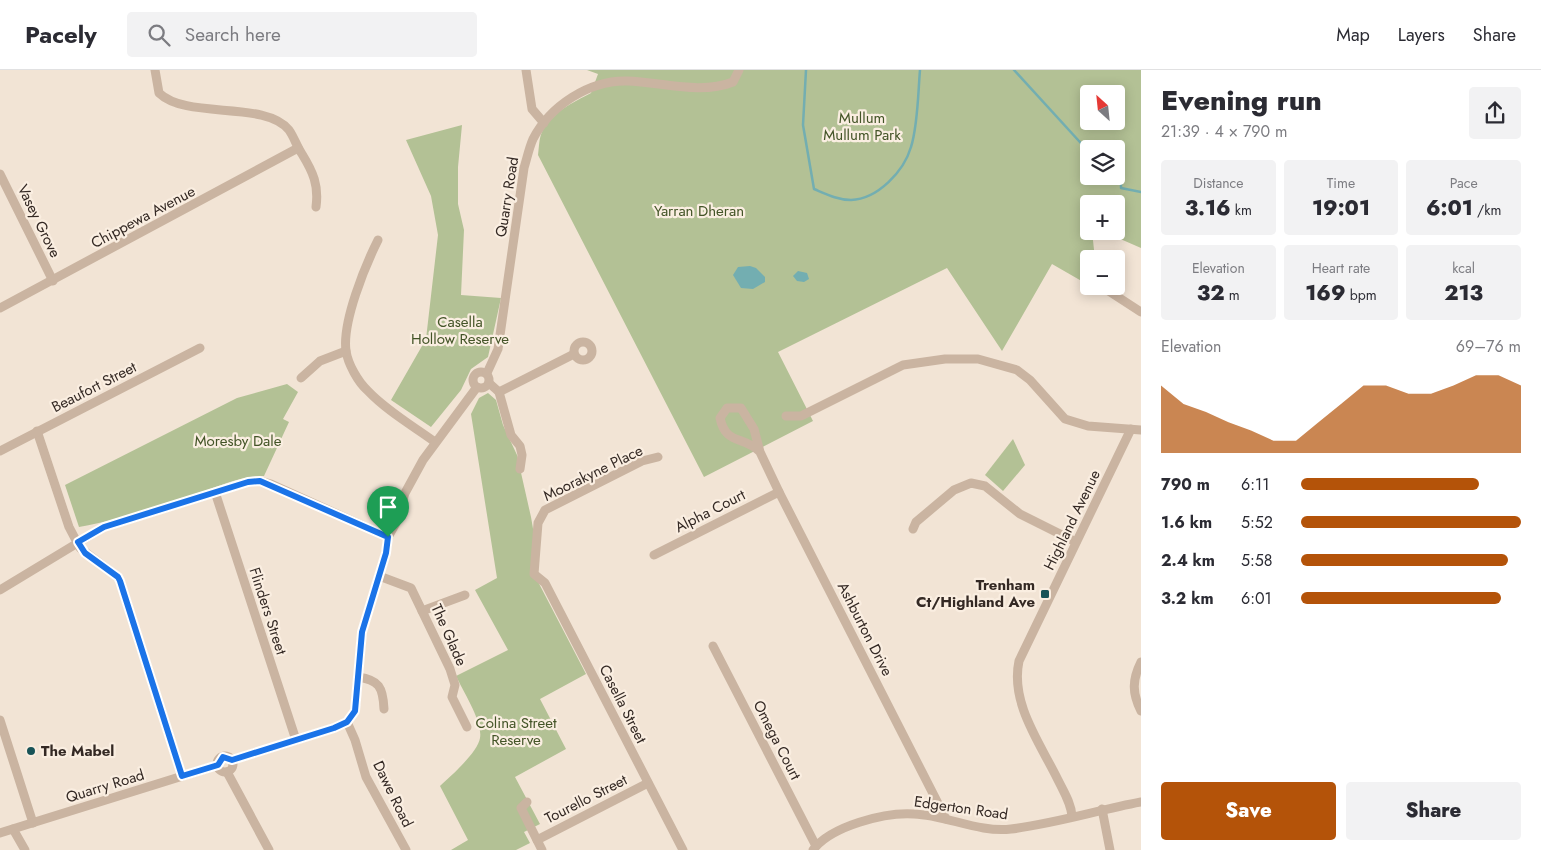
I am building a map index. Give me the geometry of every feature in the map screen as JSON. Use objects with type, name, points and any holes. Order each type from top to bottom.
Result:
[{"type":"street","points":[[155,70],[160,93],[171,102],[273,119],[288,130],[315,175],[318,192],[316,207]]},
{"type":"street","points":[[526,70],[532,109],[544,123]]},
{"type":"street","name":"Quarry Road","points":[[0,833],[218,765],[223,757],[232,760],[347,722],[355,711],[358,698],[362,632],[386,553],[388,537],[396,523],[412,479],[435,442],[477,387],[473,380],[475,375],[482,371],[487,373],[498,349],[524,168],[530,146],[544,123],[564,103],[586,90],[625,81],[682,87],[717,86],[734,82],[739,70]]},
{"type":"street","name":"Chippewa Avenue","points":[[0,308],[298,148]]},
{"type":"street","name":"Vasey Grove","points":[[0,174],[53,281]]},
{"type":"street","points":[[378,240],[364,266],[348,325],[346,351],[354,372],[366,390],[435,442]]},
{"type":"street","points":[[1115,295],[1141,312]]},
{"type":"street","name":"Beaufort Street","points":[[0,451],[200,348]]},
{"type":"street","points":[[301,378],[320,361],[346,351]]},
{"type":"street","points":[[499,392],[574,354]]},
{"type":"street","points":[[786,416],[802,416],[903,365],[945,359],[978,360],[1017,370],[1030,380],[1065,419],[1088,426],[1141,430]]},
{"type":"street","points":[[487,373],[489,383],[499,392],[510,435],[520,446],[522,454],[520,469]]},
{"type":"street","points":[[477,387],[485,387],[489,383]]},
{"type":"street","name":"Ashburton Drive","points":[[760,452],[748,442],[732,438],[725,433],[720,418],[727,408],[737,407],[746,414],[754,429],[760,452],[779,492],[946,819]]},
{"type":"street","name":"Highland Avenue","points":[[1072,816],[1068,799],[1025,716],[1016,676],[1019,661],[1131,429]]},
{"type":"street","points":[[37,431],[69,527],[85,553],[118,577],[120,581],[182,776]]},
{"type":"street","name":"Moorakyne Place","points":[[534,574],[538,523],[546,510],[642,461],[658,457]]},
{"type":"street","points":[[0,590],[104,527],[248,482],[260,481],[388,537]]},
{"type":"street","points":[[913,529],[916,522],[954,490],[971,484],[985,486],[1020,514],[1076,542]]},
{"type":"street","name":"Flinders Street","points":[[215,492],[296,740]]},
{"type":"street","name":"Alpha Court","points":[[654,555],[779,492]]},
{"type":"street","name":"Casella Street","points":[[534,574],[545,583],[683,850]]},
{"type":"street","name":"The Glade","points":[[379,576],[411,588],[450,669],[455,685],[452,697],[467,727]]},
{"type":"street","points":[[422,610],[465,595]]},
{"type":"street","name":"Omega Court","points":[[713,646],[815,848]]},
{"type":"street","points":[[1141,662],[1134,682],[1134,690],[1141,711]]},
{"type":"street","points":[[358,676],[373,679],[378,683],[384,709]]},
{"type":"street","points":[[0,720],[33,823]]},
{"type":"street","name":"Dawe Road","points":[[347,722],[355,740],[366,777],[406,850]]},
{"type":"street","points":[[227,772],[232,767],[232,760]]},
{"type":"street","points":[[218,765],[220,770],[227,772],[269,850]]},
{"type":"street","name":"Tourello Street","points":[[537,840],[648,782]]},
{"type":"street","points":[[527,802],[520,808],[542,850]]},
{"type":"street","name":"Edgerton Road","points":[[815,848],[841,828],[912,813],[1010,830],[1141,802]]},
{"type":"street","points":[[1102,809],[1110,850]]},
{"type":"street","points":[[13,829],[25,850]]},
{"type":"green space","name":"Yarran Dheran","points":[[587,70],[1141,70],[1141,248],[1123,240],[1125,240],[1125,195],[1080,195],[1080,240],[1093,240],[1094,250],[1080,250],[1080,280],[1052,264],[1002,351],[947,268],[778,352],[813,421],[704,477],[538,155],[540,137],[551,119],[563,109],[591,93],[598,74]]},
{"type":"green space","name":"Casella Hollow Reserve","points":[[462,125],[458,167],[458,204],[464,230],[461,295],[501,298],[488,357],[471,369],[461,390],[431,427],[391,400],[426,339],[438,235],[431,196],[406,140]]},
{"type":"green space","name":"Moresby Dale","points":[[287,384],[298,392],[283,419],[289,422],[264,476],[240,479],[125,516],[79,527],[65,485],[237,398]]},
{"type":"green space","name":"Colina Street Reserve","points":[[488,393],[496,400],[503,425],[517,455],[536,546],[534,574],[586,674],[540,699],[566,749],[515,777],[540,824],[524,832],[530,843],[516,850],[451,850],[468,840],[440,786],[469,757],[480,738],[476,715],[456,676],[508,650],[475,590],[497,578],[471,414],[479,398]]},
{"type":"green space","points":[[1013,439],[1025,465],[1003,491],[985,475]]},
{"type":"water","points":[[750,266],[756,268],[765,277],[765,282],[753,289],[741,288],[733,275],[738,267]]},
{"type":"water","points":[[798,271],[807,273],[809,279],[804,282],[797,281],[793,276]]},
{"type":"waterway","points":[[806,70],[803,125],[814,189],[846,200],[871,195],[880,189],[896,174],[908,156],[915,129],[920,70]]},
{"type":"waterway","points":[[1014,70],[1080,142]]},
{"type":"waterway","points":[[1121,185],[1121,188],[1141,192]]},
{"type":"place","name":"Trenham Ct/Highland Ave","points":[[1045,594]]},
{"type":"place","name":"The Mabel","points":[[31,751]]},
{"type":"route","points":[[260,481],[271,484],[388,537],[386,553],[362,632],[359,651],[358,698],[355,711],[347,722],[334,728],[232,760],[226,756],[219,760],[218,765],[182,776],[120,581],[118,577],[85,553],[80,548],[78,542],[104,527],[248,482],[260,481]]},
{"type":"park label","name":"Mullum Mullum Park","points":[[862,126]]}]
